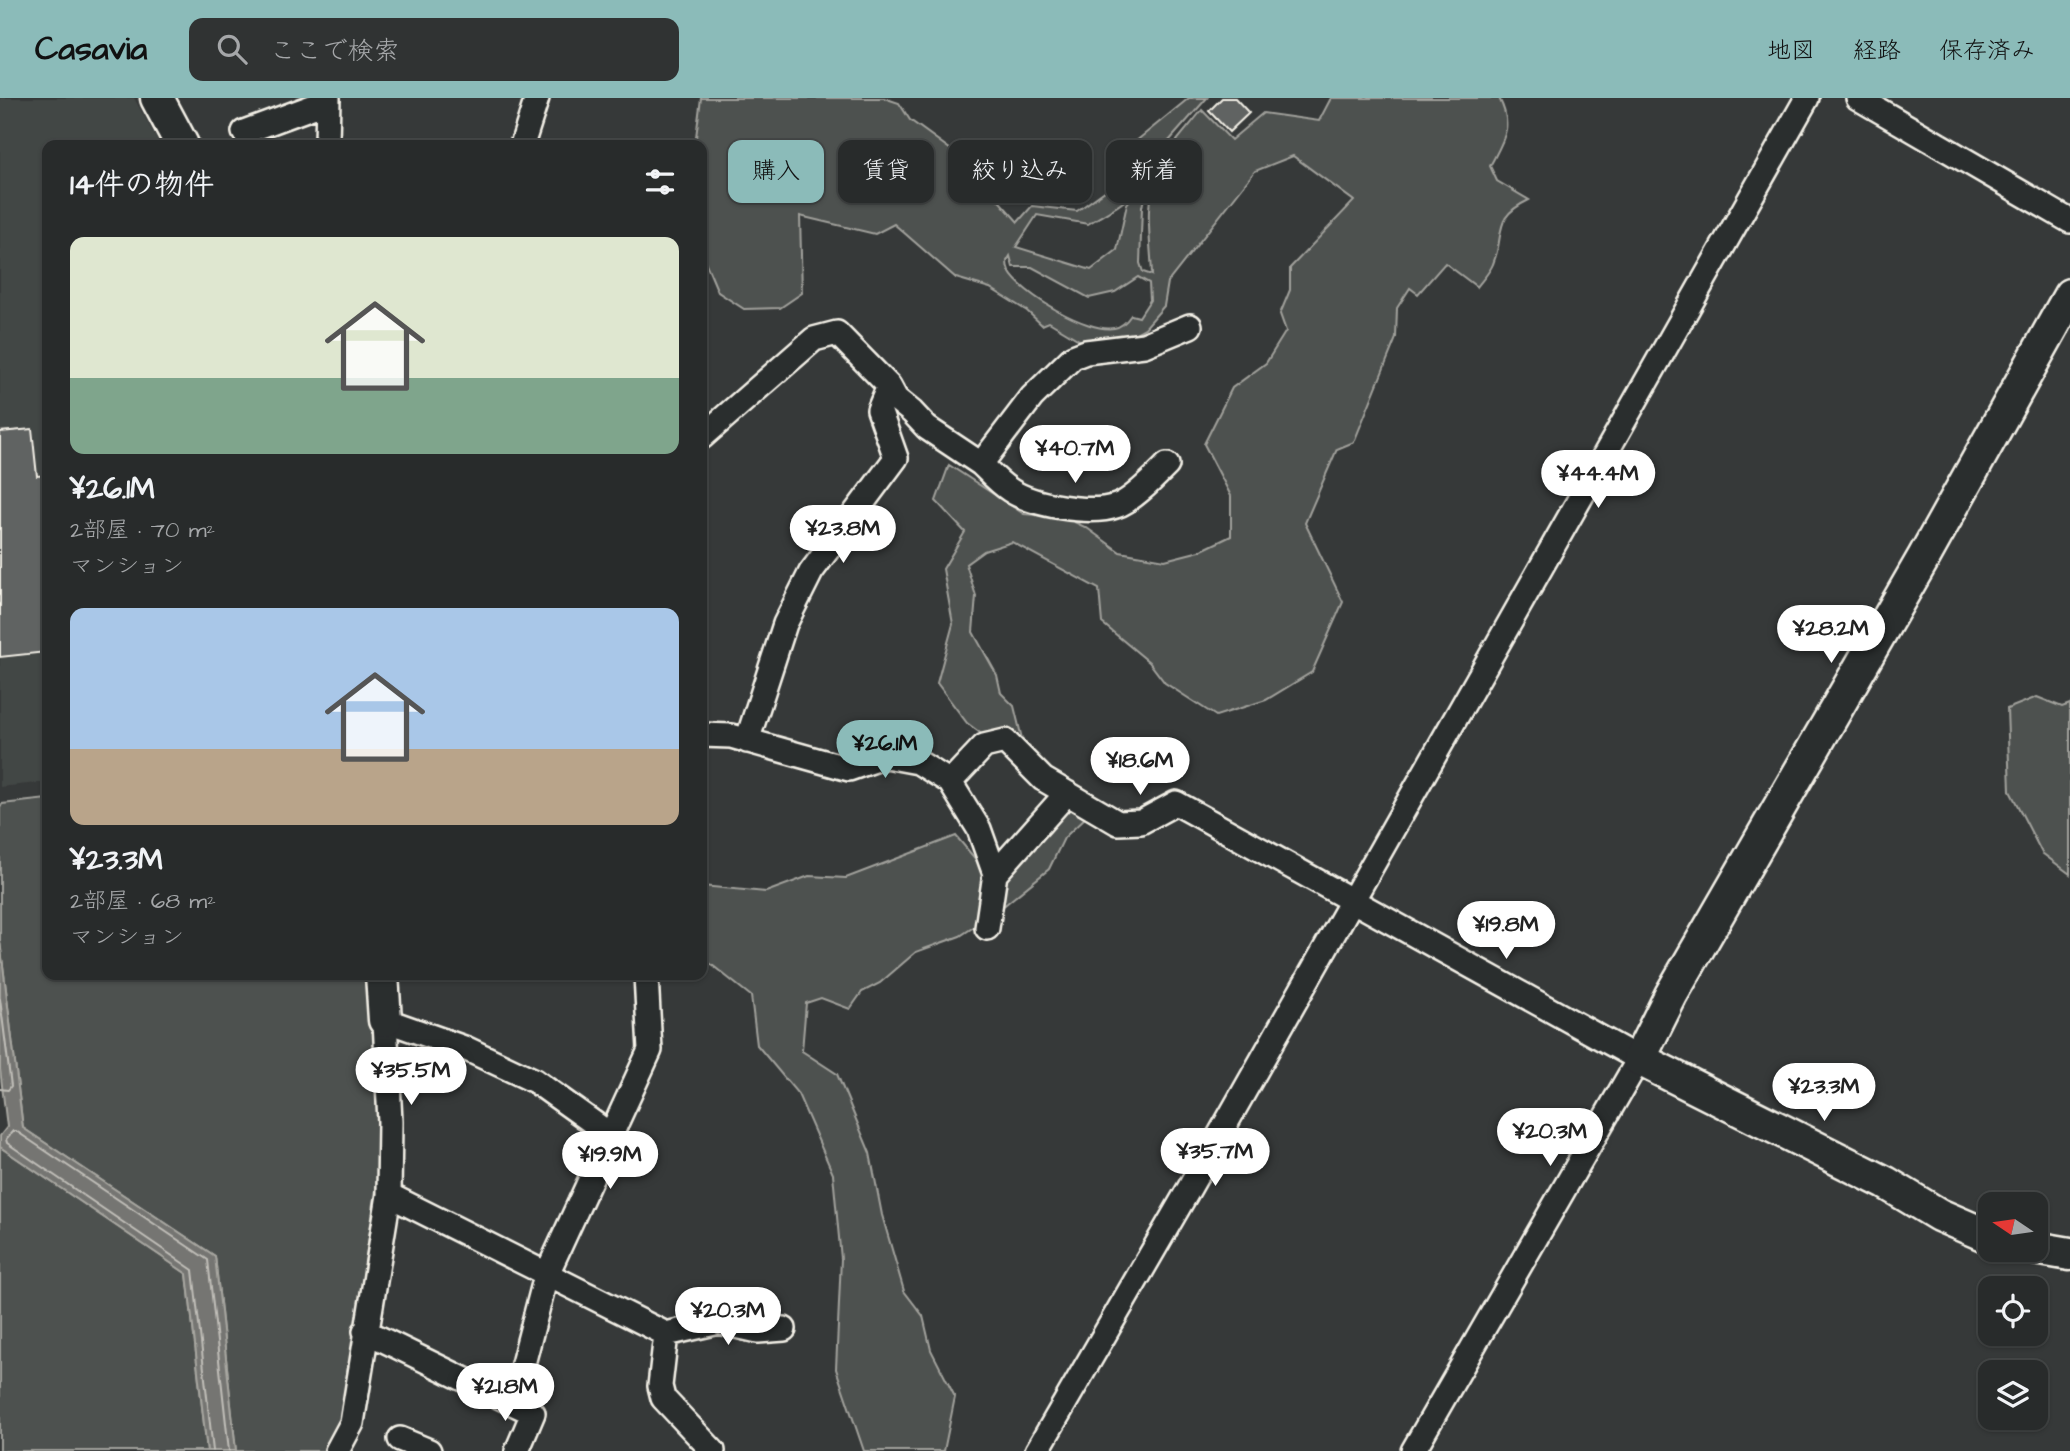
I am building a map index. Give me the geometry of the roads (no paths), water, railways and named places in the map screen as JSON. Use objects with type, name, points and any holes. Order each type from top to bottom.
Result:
[{"type":"street","points":[[157,98],[179,140]]},
{"type":"street","points":[[524,140],[537,98]]},
{"type":"street","points":[[1037,1451],[1807,98]]},
{"type":"street","points":[[1858,98],[2070,221]]},
{"type":"street","points":[[244,132],[328,100],[327,140]]},
{"type":"street","points":[[1413,1451],[1639,1059],[1671,995],[1924,557],[2070,295]]},
{"type":"street","points":[[981,464],[1031,397],[1073,357],[1086,352],[1144,345],[1190,326]]},
{"type":"street","points":[[707,433],[814,339],[836,333],[889,386],[896,399],[927,428],[981,464],[1011,491],[1053,506],[1093,509],[1117,506],[1147,485],[1167,465]]},
{"type":"street","points":[[747,741],[785,624],[811,572],[896,458],[879,410],[889,386]]},
{"type":"street","points":[[707,735],[731,736],[849,769],[886,756],[918,762],[950,782],[979,829],[995,874],[987,928]]},
{"type":"street","points":[[950,782],[984,746],[1005,741],[1043,779],[1118,823],[1141,822],[1176,803],[1639,1059],[1886,1183],[1939,1215],[1978,1232]]},
{"type":"street","points":[[995,874],[1067,793]]},
{"type":"street","points":[[337,1451],[352,1423],[389,1195],[390,1122],[382,980]]},
{"type":"street","points":[[513,1402],[546,1276],[650,1050],[646,980]]},
{"type":"street","points":[[385,1020],[467,1049],[535,1081],[612,1136]]},
{"type":"street","points":[[389,1195],[666,1334],[719,1322],[758,1331],[784,1329]]},
{"type":"street","points":[[2048,1250],[2070,1254]]},
{"type":"street","points":[[365,1331],[533,1413],[517,1451]]},
{"type":"street","points":[[666,1334],[660,1386],[663,1398],[713,1451]]},
{"type":"street","points":[[400,1439],[429,1451]]},
{"type":"water","points":[[0,941],[23,1128],[215,1256],[236,1451],[207,1451],[187,1274],[0,1147],[0,1136],[7,1127],[0,1069]]}]
